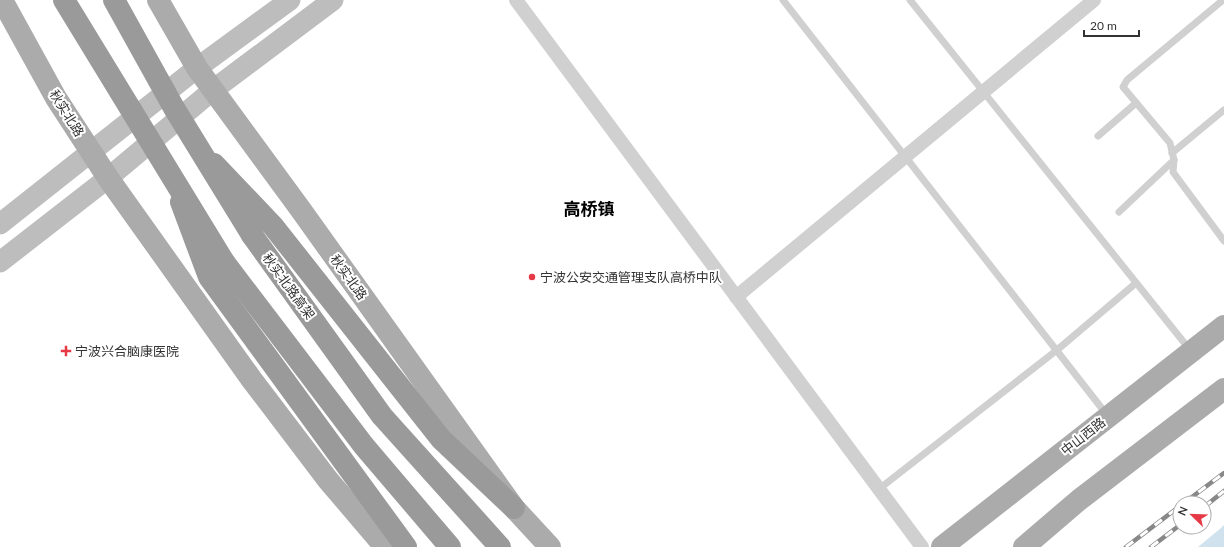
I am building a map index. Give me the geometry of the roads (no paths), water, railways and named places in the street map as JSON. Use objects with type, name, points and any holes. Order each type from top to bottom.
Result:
[{"type":"highway","points":[[64,0],[224,262],[364,446],[450,547]]},
{"type":"highway","name":"秋实北路高架","points":[[114,0],[199,149],[252,235],[382,416],[500,547]]},
{"type":"highway","points":[[199,149],[274,226],[441,439],[514,508]]},
{"type":"highway","points":[[171,174],[209,277],[406,547]]},
{"type":"main road","name":"秋实北路","points":[[2,0],[56,98],[108,178],[252,380],[328,480],[385,547]]},
{"type":"main road","name":"秋实北路","points":[[158,0],[197,68],[514,508],[550,547]]},
{"type":"main road","name":"中山西路","points":[[942,547],[1224,326]]},
{"type":"main road","points":[[1024,547],[1079,500],[1224,389]]},
{"type":"street","points":[[0,224],[197,68],[290,0]]},
{"type":"street","points":[[0,262],[108,178],[213,90],[333,0]]},
{"type":"street","points":[[516,0],[922,547]]},
{"type":"street","points":[[736,297],[1094,0]]},
{"type":"lane","points":[[783,0],[1109,416]]},
{"type":"lane","points":[[910,0],[982,92],[1192,352]]},
{"type":"lane","points":[[1223,0],[1127,80],[1123,87],[1170,143],[1173,156],[1173,172],[1224,241]]},
{"type":"lane","points":[[1098,136],[1136,103]]},
{"type":"lane","points":[[1119,212],[1173,156],[1224,110]]},
{"type":"lane","points":[[879,489],[1057,350],[1136,283]]},
{"type":"water","points":[[1224,525],[1224,547],[1198,547],[1221,528]]},
{"type":"railway","points":[[1195,495],[1224,473]]},
{"type":"railway","points":[[1212,501],[1224,491]]},
{"type":"railway","points":[[1126,547],[1172,512]]},
{"type":"railway","points":[[1151,547],[1172,531]]},
{"type":"place","name":"宁波公安交通管理支队高桥中队","points":[[532,277]]},
{"type":"place","name":"宁波兴合脑康医院","points":[[66,351]]},
{"type":"district","name":"高桥镇","points":[[589,208]]}]
